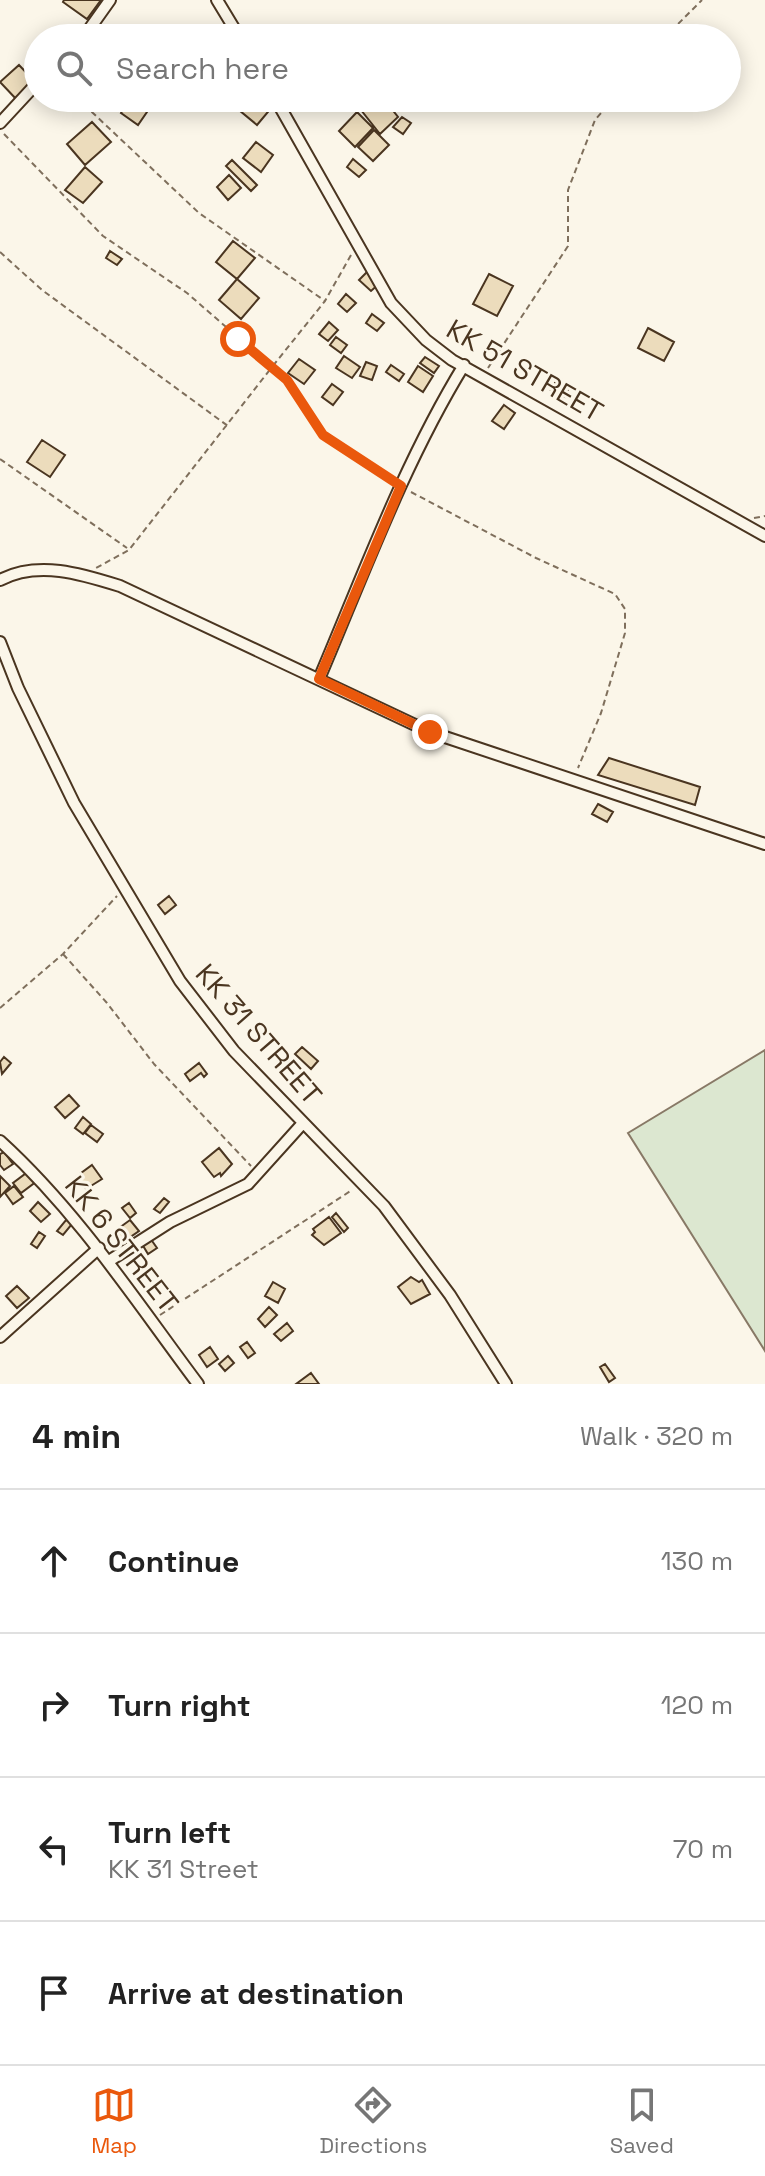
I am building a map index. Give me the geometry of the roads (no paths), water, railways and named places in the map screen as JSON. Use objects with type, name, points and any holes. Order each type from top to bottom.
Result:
[{"type":"street","points":[[93,24],[110,0]]},
{"type":"street","points":[[217,0],[232,24]]},
{"type":"street","points":[[0,123],[24,97]]},
{"type":"street","name":"KK 51 STREET","points":[[283,112],[391,303],[426,340],[483,376],[765,536]]},
{"type":"street","points":[[319,679],[401,486],[439,405],[464,365]]},
{"type":"street","points":[[0,580],[13,573],[29,571],[85,574],[120,586],[430,732],[765,844]]},
{"type":"street","name":"KK 31 STREET","points":[[0,642],[18,688],[74,803],[189,993],[234,1051],[384,1206],[450,1295],[506,1384]]},
{"type":"street","points":[[109,1261],[170,1222],[248,1184],[303,1123]]},
{"type":"street","name":"KK 6 STREET","points":[[0,1141],[33,1171],[99,1248],[198,1384]]},
{"type":"street","points":[[0,1337],[99,1248]]}]
